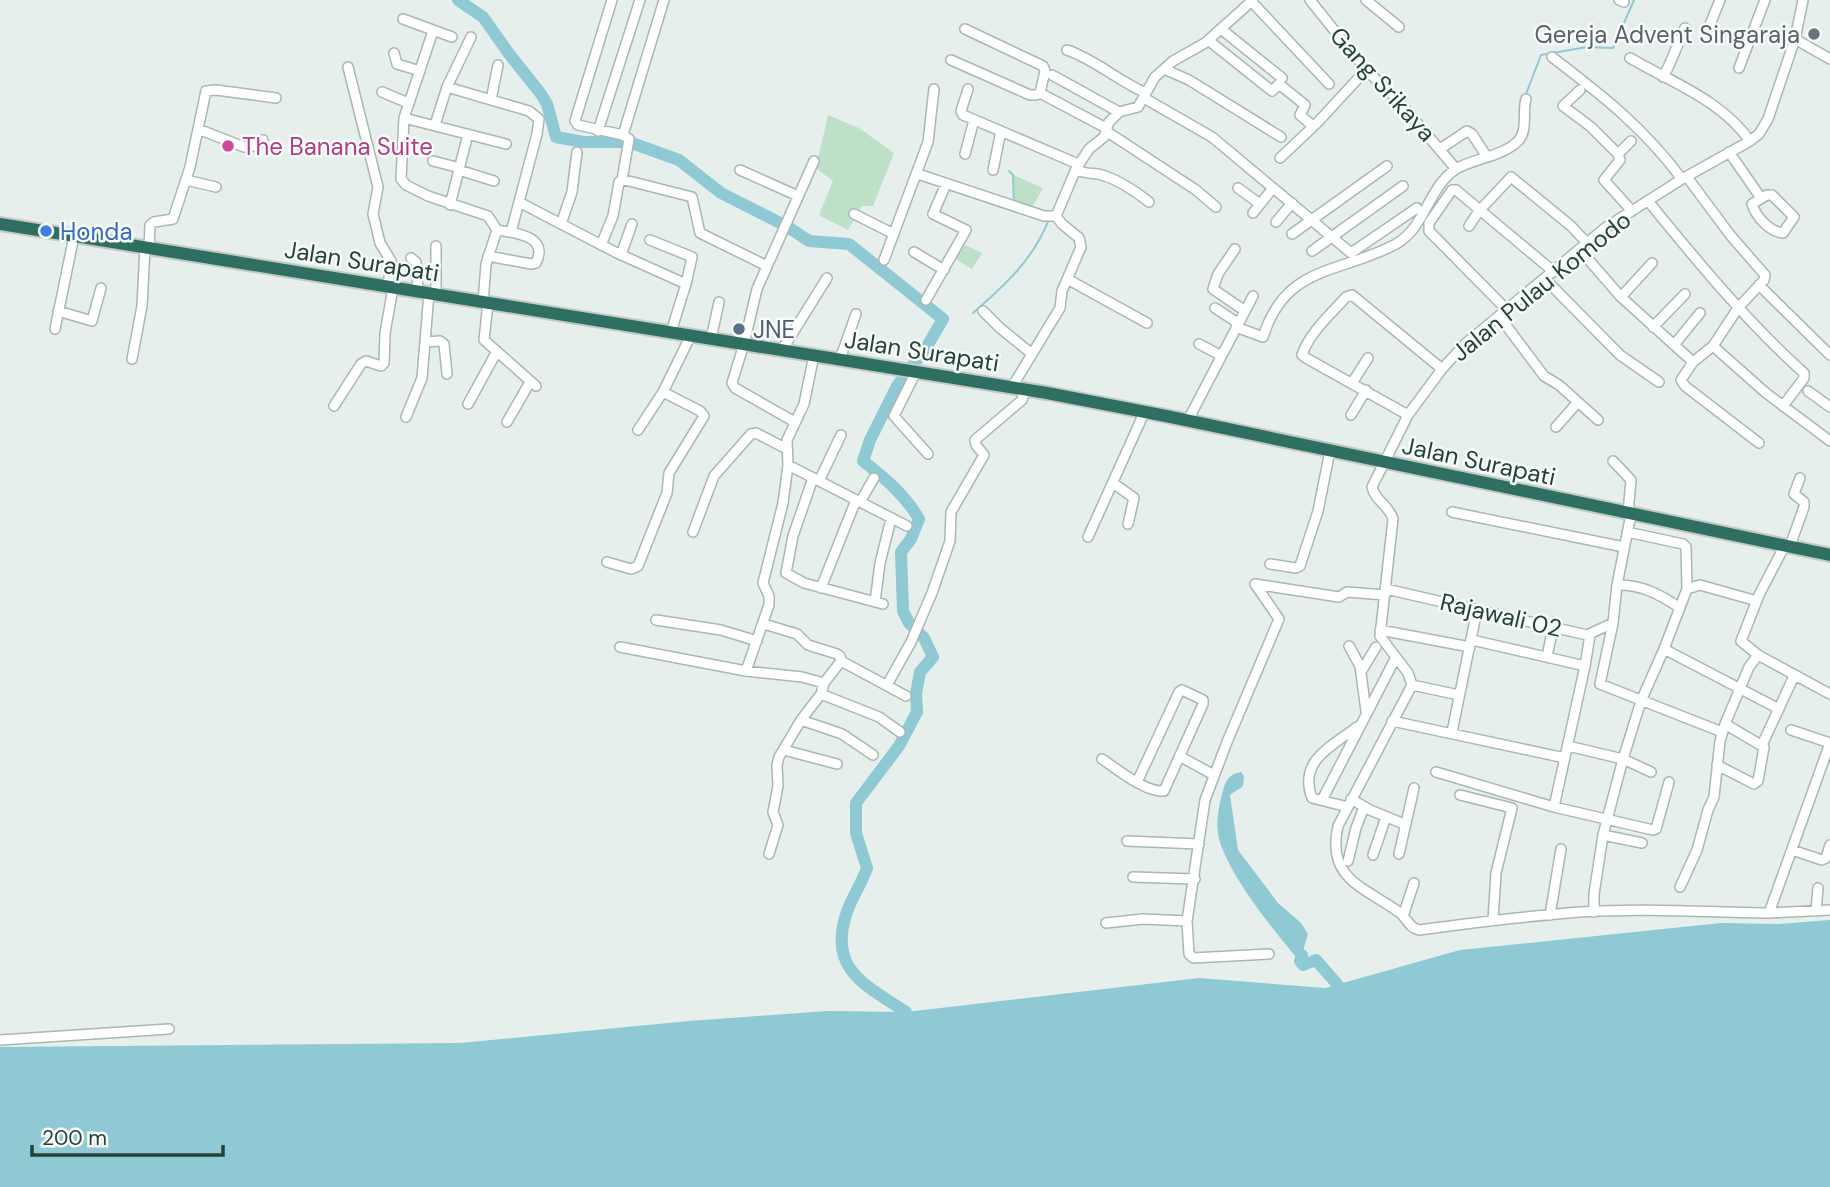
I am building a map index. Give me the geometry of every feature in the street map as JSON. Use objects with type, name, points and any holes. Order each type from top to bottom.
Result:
[{"type":"highway","name":"Jalan Surapati","points":[[0,224],[1018,388],[1145,411],[1830,555]]},
{"type":"street","points":[[612,0],[575,121],[578,125],[626,141]]},
{"type":"street","points":[[598,131],[640,0]]},
{"type":"street","points":[[601,245],[613,216],[619,182],[622,180],[626,141],[664,0]]},
{"type":"street","name":"Gang Srikaya","points":[[1310,0],[1366,70],[1395,97],[1456,169]]},
{"type":"street","points":[[1366,0],[1399,27]]},
{"type":"street","points":[[1709,27],[1720,0]]},
{"type":"street","points":[[1739,68],[1765,0]]},
{"type":"street","name":"Jalan Pulau Komodo","points":[[1385,592],[1393,519],[1372,487],[1408,415],[1442,369],[1465,344],[1584,246],[1632,211],[1759,134],[1768,119],[1794,39],[1803,0]]},
{"type":"street","points":[[1052,217],[1077,166],[1089,149],[1104,137],[1109,122],[1119,112],[1137,108],[1155,77],[1209,40],[1252,1],[1329,84]]},
{"type":"street","points":[[403,19],[452,37]]},
{"type":"street","points":[[1663,77],[1685,28]]},
{"type":"street","points":[[965,29],[1043,66],[1045,71],[1040,93]]},
{"type":"street","points":[[1221,29],[1282,78]]},
{"type":"street","points":[[433,31],[404,118],[402,181],[450,205],[488,216],[497,230],[529,236],[538,250],[536,263],[488,257]]},
{"type":"street","points":[[435,125],[447,87],[471,37]]},
{"type":"street","points":[[1794,39],[1830,59]]},
{"type":"street","points":[[1209,40],[1272,91],[1279,84],[1305,105],[1300,114],[1313,126]]},
{"type":"street","points":[[1067,50],[1088,59],[1212,137],[1351,253],[1417,208]]},
{"type":"street","points":[[394,53],[397,64],[420,71]]},
{"type":"street","points":[[1552,57],[1631,120],[1660,149],[1747,256],[1765,273],[1765,278],[1738,308],[1713,346],[1693,362],[1682,378],[1682,382],[1759,443]]},
{"type":"street","points":[[1630,58],[1721,109],[1750,141]]},
{"type":"street","points":[[951,60],[1030,95],[1040,93],[1106,130],[1196,190],[1216,207]]},
{"type":"street","points":[[491,100],[498,65]]},
{"type":"street","points":[[334,406],[361,364],[366,361],[382,366],[384,363],[390,287],[391,261],[380,243],[373,214],[378,187],[348,67]]},
{"type":"street","points":[[1164,69],[1183,77],[1281,137]]},
{"type":"street","points":[[1280,158],[1366,70]]},
{"type":"street","points":[[1052,75],[1119,112]]},
{"type":"street","points":[[447,87],[529,111],[539,119],[511,232]]},
{"type":"street","points":[[884,260],[928,142],[934,89]]},
{"type":"street","points":[[968,89],[961,112],[1077,166],[1084,173],[1100,175],[1121,184],[1149,202]]},
{"type":"street","points":[[132,359],[142,306],[150,225],[175,218],[198,129],[204,94],[209,90],[276,98]]},
{"type":"street","points":[[1580,90],[1563,106],[1591,127],[1618,154],[1620,160],[1604,180],[1632,211]]},
{"type":"street","points":[[382,92],[408,103]]},
{"type":"street","points":[[1215,308],[1237,325],[1263,337],[1269,316],[1276,305],[1298,284],[1398,243],[1419,223],[1437,190],[1456,169],[1487,157],[1520,139],[1526,99]]},
{"type":"street","points":[[404,118],[506,144]]},
{"type":"street","points":[[965,154],[974,120]]},
{"type":"street","points":[[198,129],[244,146],[254,146],[263,140]]},
{"type":"street","points":[[993,170],[1001,131]]},
{"type":"street","points":[[1440,149],[1466,131],[1472,134],[1487,157]]},
{"type":"street","points":[[450,205],[468,134]]},
{"type":"street","points":[[1618,154],[1632,141]]},
{"type":"street","points":[[561,224],[572,192],[577,152]]},
{"type":"street","points":[[1729,152],[1761,198]]},
{"type":"street","points":[[433,161],[494,181]]},
{"type":"street","points":[[795,422],[733,386],[732,380],[757,289],[814,161]]},
{"type":"street","points":[[1292,234],[1387,166]]},
{"type":"street","points":[[740,170],[799,196]]},
{"type":"street","points":[[887,685],[922,620],[950,541],[951,512],[984,455],[974,443],[975,440],[1023,400],[1018,388],[1032,354],[1060,308],[1062,291],[1069,279],[1081,242],[1052,217],[918,174]]},
{"type":"street","points":[[1469,226],[1505,180],[1512,177],[1571,226],[1621,297],[1693,362]]},
{"type":"street","points":[[186,180],[216,187]]},
{"type":"street","points":[[622,180],[692,197],[698,229],[702,235],[766,266]]},
{"type":"street","points":[[926,300],[966,230],[933,214],[946,184]]},
{"type":"street","points":[[1312,251],[1403,186]]},
{"type":"street","points":[[1238,188],[1260,204]]},
{"type":"street","points":[[1253,213],[1273,188]]},
{"type":"street","points":[[1554,272],[1457,190],[1452,190],[1428,228],[1503,313],[1544,376],[1559,384],[1598,420]]},
{"type":"street","points":[[1772,195],[1792,215],[1794,219],[1783,233],[1777,233],[1766,225],[1753,208],[1752,204],[1761,198],[1772,195]]},
{"type":"street","points":[[1648,201],[1738,308],[1805,374],[1783,405]]},
{"type":"street","points":[[519,202],[621,255],[686,284]]},
{"type":"street","points":[[1276,222],[1292,203]]},
{"type":"street","points":[[853,214],[894,234]]},
{"type":"street","points":[[621,255],[632,224]]},
{"type":"street","points":[[497,230],[488,257],[484,340],[533,384],[507,422]]},
{"type":"street","points":[[55,329],[74,236]]},
{"type":"street","points":[[650,240],[691,256],[686,284],[671,332]]},
{"type":"street","points":[[406,416],[422,378],[428,293],[436,246]]},
{"type":"street","points":[[1235,249],[1218,274],[1213,289],[1245,311]]},
{"type":"street","points":[[914,252],[944,270]]},
{"type":"street","points":[[411,258],[416,262],[428,293]]},
{"type":"street","points":[[1621,297],[1652,263]]},
{"type":"street","points":[[782,350],[827,278]]},
{"type":"street","points":[[1069,279],[1147,323]]},
{"type":"street","points":[[1545,279],[1620,355],[1659,382]]},
{"type":"street","points":[[1759,285],[1830,355]]},
{"type":"street","points":[[58,312],[92,321],[101,288]]},
{"type":"street","points":[[1653,327],[1685,294]]},
{"type":"street","points":[[1408,415],[1303,355],[1322,324],[1346,297],[1352,295],[1442,369]]},
{"type":"street","points":[[1188,420],[1253,296]]},
{"type":"street","points":[[711,339],[719,302]]},
{"type":"street","points":[[982,311],[1032,354]]},
{"type":"street","points":[[1674,345],[1700,313]]},
{"type":"street","points":[[840,359],[856,314]]},
{"type":"street","points":[[638,430],[663,392],[691,335]]},
{"type":"street","points":[[425,342],[440,341],[444,344],[447,374]]},
{"type":"street","points":[[1199,344],[1220,355]]},
{"type":"street","points":[[1713,346],[1783,405],[1829,438]]},
{"type":"street","points":[[468,404],[496,353]]},
{"type":"street","points":[[746,671],[764,624],[769,596],[763,580],[783,503],[789,465],[787,440],[804,404],[814,355]]},
{"type":"street","points":[[1352,383],[1368,358]]},
{"type":"street","points":[[909,371],[894,416],[928,454]]},
{"type":"street","points":[[1351,415],[1366,390]]},
{"type":"street","points":[[1808,391],[1830,407]]},
{"type":"street","points":[[607,562],[631,569],[638,566],[667,492],[669,473],[704,416],[700,411],[663,392]]},
{"type":"street","points":[[1556,427],[1578,402]]},
{"type":"street","points":[[1088,537],[1145,411]]},
{"type":"street","points":[[693,532],[715,476],[751,434],[756,433],[787,449]]},
{"type":"street","points":[[841,435],[816,479],[797,524],[786,572],[790,577],[879,603],[880,563],[891,519]]},
{"type":"street","points":[[1270,564],[1296,568],[1300,566],[1318,510],[1330,451]]},
{"type":"street","points":[[1613,461],[1631,480],[1627,532],[1617,584],[1614,623],[1600,684],[1641,701],[1723,728],[1765,748],[1756,784],[1717,765]]},
{"type":"street","points":[[789,465],[907,526]]},
{"type":"street","points":[[821,587],[858,501],[874,478]]},
{"type":"street","points":[[1800,478],[1794,494],[1804,502],[1804,507],[1788,546],[1757,601],[1741,641],[1758,655],[1830,694]]},
{"type":"street","points":[[1113,483],[1134,498],[1128,524]]},
{"type":"street","points":[[1452,512],[1624,547]]},
{"type":"street","points":[[1594,912],[1603,835],[1623,760],[1641,701],[1686,589],[1686,547],[1683,544],[1627,532]]},
{"type":"street","name":"Rajawali 02","points":[[1214,775],[1279,619],[1255,584],[1339,597],[1347,592],[1385,592],[1590,635],[1614,623]]},
{"type":"street","points":[[1617,584],[1652,591],[1680,608]]},
{"type":"street","points":[[1686,589],[1700,585],[1757,601]]},
{"type":"street","points":[[1385,592],[1381,640],[1408,673],[1412,685],[1349,803],[1338,826],[1335,840],[1339,863],[1352,882],[1403,916],[1411,926],[1419,930],[1493,920],[1594,912],[1698,910],[1769,913],[1830,910]]},
{"type":"street","points":[[1452,732],[1477,610]]},
{"type":"street","points":[[656,620],[721,629],[757,641]]},
{"type":"street","points":[[764,624],[797,634],[808,645],[841,656],[841,661],[801,720],[777,765],[778,786],[773,812],[778,825],[769,854]]},
{"type":"street","points":[[1547,657],[1553,626]]},
{"type":"street","points":[[1380,630],[1547,657],[1586,666]]},
{"type":"street","points":[[1554,807],[1586,666],[1590,635]]},
{"type":"street","points":[[1349,646],[1361,672],[1367,713]]},
{"type":"street","points":[[620,647],[746,671],[803,677],[824,683]]},
{"type":"street","points":[[1361,672],[1376,647]]},
{"type":"street","points":[[1664,649],[1779,709]]},
{"type":"street","points":[[1680,887],[1697,850],[1714,797],[1723,728],[1740,687],[1758,655]]},
{"type":"street","points":[[1322,800],[1395,659]]},
{"type":"street","points":[[841,661],[906,696]]},
{"type":"street","points":[[1762,745],[1794,676]]},
{"type":"street","points":[[1412,685],[1459,695]]},
{"type":"street","points":[[1102,759],[1136,782],[1157,791],[1164,791],[1204,703],[1200,697],[1181,690],[1136,782]]},
{"type":"street","points":[[821,694],[872,714],[900,732]]},
{"type":"street","points":[[801,720],[842,734],[873,755]]},
{"type":"street","points":[[1392,721],[1565,758]]},
{"type":"street","points":[[1361,724],[1314,761],[1309,771],[1307,786],[1312,798],[1364,807],[1404,824],[1407,827],[1399,854]]},
{"type":"street","points":[[1769,913],[1829,747],[1791,730]]},
{"type":"street","points":[[1568,746],[1623,760],[1651,772]]},
{"type":"street","points":[[784,750],[837,764]]},
{"type":"street","points":[[1181,757],[1214,775],[1205,800],[1187,921],[1189,954],[1193,958],[1269,954]]},
{"type":"street","points":[[1436,772],[1554,807],[1654,830],[1669,782]]},
{"type":"street","points":[[1404,824],[1414,788]]},
{"type":"street","points":[[1460,795],[1512,808],[1496,873],[1493,920]]},
{"type":"street","points":[[1348,861],[1364,807]]},
{"type":"street","points":[[1373,855],[1386,817]]},
{"type":"street","points":[[1603,835],[1642,843]]},
{"type":"street","points":[[1127,841],[1199,844]]},
{"type":"street","points":[[1792,850],[1822,860],[1826,858],[1830,845]]},
{"type":"street","points":[[1550,915],[1561,849]]},
{"type":"street","points":[[1133,877],[1195,879]]},
{"type":"street","points":[[1403,916],[1414,883]]},
{"type":"street","points":[[1816,911],[1818,888]]},
{"type":"street","points":[[1106,923],[1143,919],[1187,921]]},
{"type":"street","points":[[0,1040],[169,1029]]},
{"type":"green space","points":[[828,115],[859,128],[894,153],[873,206],[862,206],[848,230],[819,215],[833,181],[816,168]]},
{"type":"green space","points":[[1014,175],[1043,188],[1031,209],[1015,204]]},
{"type":"green space","points":[[961,243],[982,253],[972,269],[952,257]]},
{"type":"water","points":[[1241,772],[1244,776],[1243,786],[1230,795],[1238,850],[1278,903],[1301,923],[1308,934],[1301,957],[1296,957],[1262,915],[1238,880],[1222,847],[1217,823],[1224,786],[1228,779]]},
{"type":"water","points":[[1830,920],[1830,1187],[0,1187],[0,1047],[460,1043],[827,1011],[906,1012],[1199,978],[1325,988],[1460,950],[1721,923],[1779,924]]},
{"type":"waterway","points":[[458,0],[483,17],[541,94],[547,104],[556,137],[583,142],[629,142],[679,160],[721,193],[788,227],[809,241],[849,244],[943,319],[926,348],[897,386],[870,440],[863,461],[894,487],[919,519],[911,539],[901,552],[903,611],[909,623],[924,638],[933,657],[920,672],[916,694],[917,712],[899,746],[856,803],[856,833],[867,868],[847,912],[842,932],[842,948],[846,962],[864,984],[906,1012]]},
{"type":"waterway","points":[[1526,94],[1541,55],[1587,47],[1613,48],[1634,0]]},
{"type":"waterway","points":[[1009,171],[1013,175],[1014,203]]},
{"type":"waterway","points":[[973,313],[1007,282],[1027,259],[1049,219]]},
{"type":"waterway","points":[[1302,955],[1300,961],[1303,965],[1316,960],[1337,984]]},
{"type":"place","name":"Gereja Advent Singaraja","points":[[1814,34]]},
{"type":"place","name":"The Banana Suite","points":[[228,146]]},
{"type":"place","name":"Honda","points":[[46,231]]},
{"type":"place","name":"JNE","points":[[739,329]]}]
